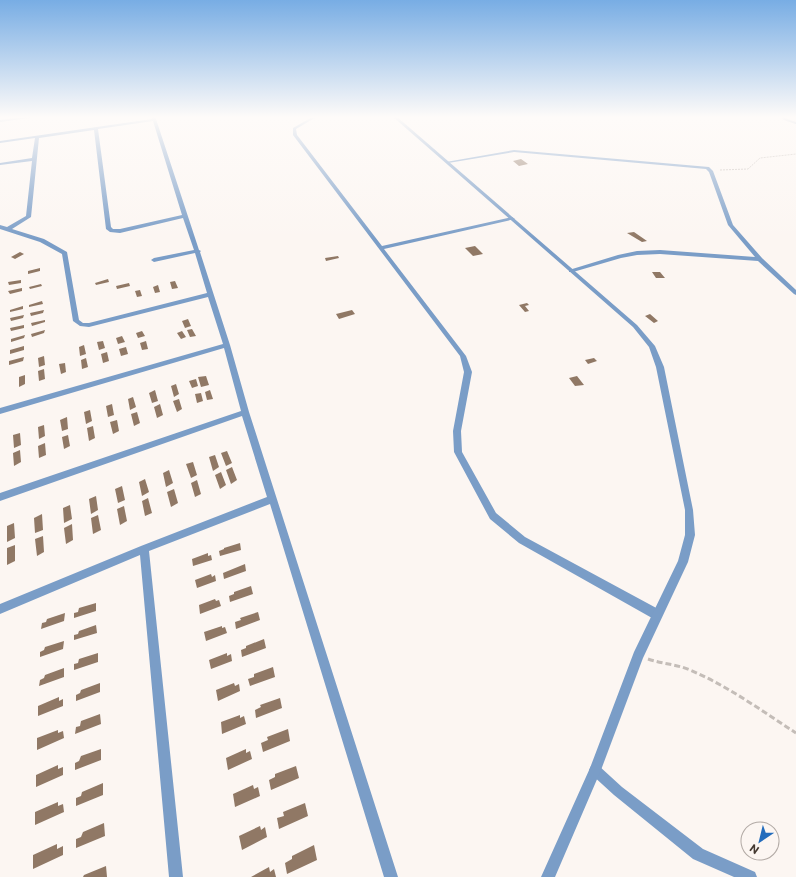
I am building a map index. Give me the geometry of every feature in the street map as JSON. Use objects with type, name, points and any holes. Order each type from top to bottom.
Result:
[{"type":"street","points":[[99,157],[108,228],[112,231],[120,231],[184,216]]},
{"type":"street","points":[[166,157],[184,216],[198,251],[227,345],[245,412],[391,877]]},
{"type":"street","points":[[312,157],[463,356],[468,372],[457,431],[458,452],[493,516],[522,540],[656,614]]},
{"type":"street","points":[[442,157],[570,271],[635,326],[652,346],[660,367],[689,510],[690,535],[683,562],[656,614],[638,656],[595,770],[548,877]]},
{"type":"street","points":[[448,162],[476,157]]},
{"type":"street","points":[[592,157],[707,168],[711,171],[731,225],[760,259],[796,293]]},
{"type":"street","points":[[0,164],[35,159],[28,217],[8,229]]},
{"type":"street","points":[[381,248],[512,219]]},
{"type":"street","points":[[0,227],[57,247],[64,253],[76,322],[82,325],[89,325],[211,294]]},
{"type":"street","points":[[154,260],[198,251]]},
{"type":"street","points":[[570,271],[620,256],[637,253],[668,253],[760,259]]},
{"type":"street","points":[[0,411],[227,345]]},
{"type":"street","points":[[0,497],[245,412]]},
{"type":"street","points":[[0,609],[144,549],[273,499]]},
{"type":"street","points":[[144,549],[176,877]]},
{"type":"street","points":[[595,770],[618,791],[698,854],[750,877]]},
{"type":"path","points":[[711,171],[748,169],[760,158],[770,157]]},
{"type":"path","points":[[658,663],[672,663],[719,683],[796,733]]},
{"type":"building","points":[[521,159],[528,164],[519,166],[513,161]]},
{"type":"building","points":[[634,232],[647,241],[642,242],[627,233]]},
{"type":"building","points":[[475,246],[483,254],[473,256],[465,248]]},
{"type":"building","points":[[20,252],[24,254],[15,259],[11,257]]},
{"type":"building","points":[[338,256],[339,258],[326,261],[325,258]]},
{"type":"building","points":[[40,268],[40,271],[28,274],[28,271]]},
{"type":"building","points":[[652,272],[660,272],[665,278],[656,278]]},
{"type":"building","points":[[108,279],[109,282],[96,285],[95,283]]},
{"type":"building","points":[[21,280],[21,283],[9,285],[8,282]]},
{"type":"building","points":[[175,281],[178,288],[172,289],[170,282]]},
{"type":"building","points":[[129,283],[130,286],[117,289],[116,286]]},
{"type":"building","points":[[41,284],[42,286],[30,289],[29,287]]},
{"type":"building","points":[[158,285],[160,292],[155,293],[153,287]]},
{"type":"building","points":[[22,288],[22,291],[10,294],[8,291]]},
{"type":"building","points":[[140,290],[142,296],[137,297],[135,291]]},
{"type":"building","points":[[42,301],[43,304],[29,307],[29,305]]},
{"type":"building","points":[[527,303],[529,305],[525,306],[529,311],[525,312],[519,305]]},
{"type":"building","points":[[23,306],[23,309],[10,312],[10,310]]},
{"type":"building","points":[[44,310],[43,313],[31,316],[30,313]]},
{"type":"building","points":[[352,310],[355,314],[339,319],[336,314]]},
{"type":"building","points":[[650,314],[658,321],[654,323],[645,316]]},
{"type":"building","points":[[24,315],[23,318],[11,321],[10,318]]},
{"type":"building","points":[[188,319],[191,326],[185,328],[182,321]]},
{"type":"building","points":[[45,320],[45,322],[32,326],[31,323]]},
{"type":"building","points":[[24,325],[24,328],[11,331],[10,328]]},
{"type":"building","points":[[192,329],[196,336],[190,337],[187,330]]},
{"type":"building","points":[[45,330],[44,333],[32,337],[31,334]]},
{"type":"building","points":[[142,331],[145,336],[138,338],[136,333]]},
{"type":"building","points":[[182,331],[186,337],[181,339],[177,333]]},
{"type":"building","points":[[25,335],[24,338],[11,342],[11,339]]},
{"type":"building","points":[[122,336],[125,342],[118,344],[116,338]]},
{"type":"building","points":[[103,341],[105,348],[99,350],[97,342]]},
{"type":"building","points":[[146,341],[148,349],[142,350],[140,343]]},
{"type":"building","points":[[84,345],[86,354],[80,356],[79,347]]},
{"type":"building","points":[[24,346],[24,350],[10,354],[10,350]]},
{"type":"building","points":[[126,347],[128,354],[121,356],[119,349]]},
{"type":"building","points":[[107,352],[109,361],[103,363],[101,354]]},
{"type":"building","points":[[44,356],[45,365],[39,367],[38,358]]},
{"type":"building","points":[[24,357],[23,361],[9,365],[9,361]]},
{"type":"building","points":[[86,358],[88,367],[82,369],[81,360]]},
{"type":"building","points":[[594,358],[597,361],[588,364],[585,360]]},
{"type":"building","points":[[65,363],[66,372],[61,374],[59,364]]},
{"type":"building","points":[[44,369],[45,379],[39,381],[38,371]]},
{"type":"building","points":[[25,375],[25,384],[19,387],[19,377]]},
{"type":"building","points":[[206,376],[209,385],[201,387],[198,377]]},
{"type":"building","points":[[577,376],[584,385],[575,386],[569,378]]},
{"type":"building","points":[[196,379],[198,386],[192,388],[189,381]]},
{"type":"building","points":[[176,384],[179,394],[174,397],[171,386]]},
{"type":"building","points":[[155,390],[158,401],[152,403],[149,393]]},
{"type":"building","points":[[210,390],[213,399],[207,400],[205,392]]},
{"type":"building","points":[[201,393],[203,401],[197,403],[195,394]]},
{"type":"building","points":[[133,397],[136,407],[130,410],[128,399]]},
{"type":"building","points":[[179,399],[182,409],[177,412],[173,401]]},
{"type":"building","points":[[112,404],[114,415],[108,417],[106,406]]},
{"type":"building","points":[[160,404],[163,415],[157,418],[154,407]]},
{"type":"building","points":[[90,410],[92,421],[86,424],[84,412]]},
{"type":"building","points":[[137,412],[140,423],[134,426],[131,414]]},
{"type":"building","points":[[67,417],[68,429],[62,431],[60,420]]},
{"type":"building","points":[[117,420],[119,431],[113,434],[110,422]]},
{"type":"building","points":[[44,425],[45,436],[39,439],[38,427]]},
{"type":"building","points":[[93,426],[95,438],[89,441],[87,428]]},
{"type":"building","points":[[20,433],[21,445],[14,448],[13,435]]},
{"type":"building","points":[[68,435],[70,446],[64,449],[62,437]]},
{"type":"building","points":[[45,443],[46,455],[39,458],[38,446]]},
{"type":"building","points":[[20,450],[21,462],[14,466],[13,453]]},
{"type":"building","points":[[227,451],[232,463],[226,466],[221,453]]},
{"type":"building","points":[[215,455],[219,467],[213,471],[209,457]]},
{"type":"building","points":[[193,462],[197,475],[191,478],[186,464]]},
{"type":"building","points":[[232,467],[237,480],[231,484],[226,470]]},
{"type":"building","points":[[169,470],[173,483],[166,487],[163,473]]},
{"type":"building","points":[[221,472],[226,485],[220,489],[215,475]]},
{"type":"building","points":[[145,479],[149,492],[142,496],[139,482]]},
{"type":"building","points":[[197,480],[201,494],[195,497],[191,483]]},
{"type":"building","points":[[122,486],[125,500],[118,503],[115,489]]},
{"type":"building","points":[[174,489],[178,503],[171,507],[167,492]]},
{"type":"building","points":[[96,496],[98,510],[91,514],[89,499]]},
{"type":"building","points":[[148,498],[152,513],[145,516],[142,501]]},
{"type":"building","points":[[70,505],[72,519],[64,523],[63,508]]},
{"type":"building","points":[[124,506],[127,521],[120,525],[117,509]]},
{"type":"building","points":[[42,514],[43,530],[35,533],[34,518]]},
{"type":"building","points":[[98,515],[101,530],[93,534],[91,518]]},
{"type":"building","points":[[14,523],[15,538],[7,542],[7,526]]},
{"type":"building","points":[[72,524],[73,540],[66,544],[64,528]]},
{"type":"building","points":[[43,536],[44,552],[37,556],[35,539]]},
{"type":"building","points":[[240,543],[241,550],[220,556],[219,551]]},
{"type":"building","points":[[15,545],[15,561],[7,565],[7,548]]},
{"type":"building","points":[[208,553],[208,556],[211,555],[212,560],[193,566],[192,559]]},
{"type":"building","points":[[245,564],[246,571],[224,579],[223,573]]},
{"type":"building","points":[[211,574],[212,577],[215,575],[216,581],[197,588],[195,580]]},
{"type":"building","points":[[251,586],[253,594],[230,602],[229,596],[234,594],[234,592]]},
{"type":"building","points":[[215,599],[216,601],[219,600],[221,606],[200,614],[199,605]]},
{"type":"building","points":[[96,603],[96,611],[74,618],[74,613],[78,612],[79,608]]},
{"type":"building","points":[[258,612],[260,620],[236,629],[235,622],[241,620],[240,618]]},
{"type":"building","points":[[65,613],[64,621],[41,629],[42,623],[46,622],[47,619]]},
{"type":"building","points":[[96,625],[97,633],[74,640],[74,635],[78,634],[79,631]]},
{"type":"building","points":[[222,626],[222,628],[225,627],[227,633],[206,641],[204,632]]},
{"type":"building","points":[[264,639],[266,648],[242,657],[241,650],[246,648],[246,646]]},
{"type":"building","points":[[64,641],[63,649],[40,657],[40,652],[44,650],[45,647]]},
{"type":"building","points":[[98,653],[98,662],[74,670],[74,664],[78,663],[79,659]]},
{"type":"building","points":[[227,653],[227,656],[231,654],[232,661],[211,669],[209,660]]},
{"type":"building","points":[[273,667],[275,677],[250,686],[248,679],[254,677],[254,674]]},
{"type":"building","points":[[64,668],[64,677],[39,686],[40,680],[44,678],[45,675]]},
{"type":"building","points":[[100,683],[100,692],[76,701],[76,695],[80,693],[81,690]]},
{"type":"building","points":[[234,683],[235,686],[239,684],[240,691],[218,701],[216,690]]},
{"type":"building","points":[[59,697],[59,701],[63,699],[63,706],[38,716],[38,706]]},
{"type":"building","points":[[280,698],[282,708],[256,718],[255,710],[261,707],[260,705]]},
{"type":"building","points":[[100,714],[101,724],[75,734],[76,727],[80,726],[81,721]]},
{"type":"building","points":[[240,715],[240,718],[244,716],[246,724],[222,734],[221,722]]},
{"type":"building","points":[[288,729],[290,741],[263,752],[261,743],[268,740],[267,737]]},
{"type":"building","points":[[58,730],[58,733],[63,731],[64,738],[37,750],[37,738]]},
{"type":"building","points":[[101,749],[101,760],[75,770],[75,763],[79,761],[81,756]]},
{"type":"building","points":[[246,749],[246,753],[250,751],[252,759],[228,770],[226,758]]},
{"type":"building","points":[[58,765],[58,769],[63,767],[63,775],[36,787],[36,775]]},
{"type":"building","points":[[296,766],[299,778],[271,790],[269,780],[275,777],[275,774]]},
{"type":"building","points":[[103,783],[103,795],[76,806],[76,798],[81,796],[82,792]]},
{"type":"building","points":[[253,785],[254,789],[258,787],[260,796],[235,807],[233,794]]},
{"type":"building","points":[[58,802],[58,806],[63,804],[64,812],[35,825],[35,812]]},
{"type":"building","points":[[305,803],[308,816],[279,829],[277,818],[284,816],[283,812]]},
{"type":"building","points":[[104,823],[105,836],[76,848],[76,839],[81,837],[83,832]]},
{"type":"building","points":[[260,826],[261,830],[265,827],[267,837],[242,850],[239,836]]},
{"type":"building","points":[[57,844],[57,849],[63,846],[63,855],[33,869],[33,855]]},
{"type":"building","points":[[314,845],[317,860],[287,874],[285,863],[292,859],[292,856]]},
{"type":"building","points":[[106,866],[107,877],[83,877],[84,875]]},
{"type":"building","points":[[269,867],[270,872],[274,869],[276,877],[251,877]]}]
